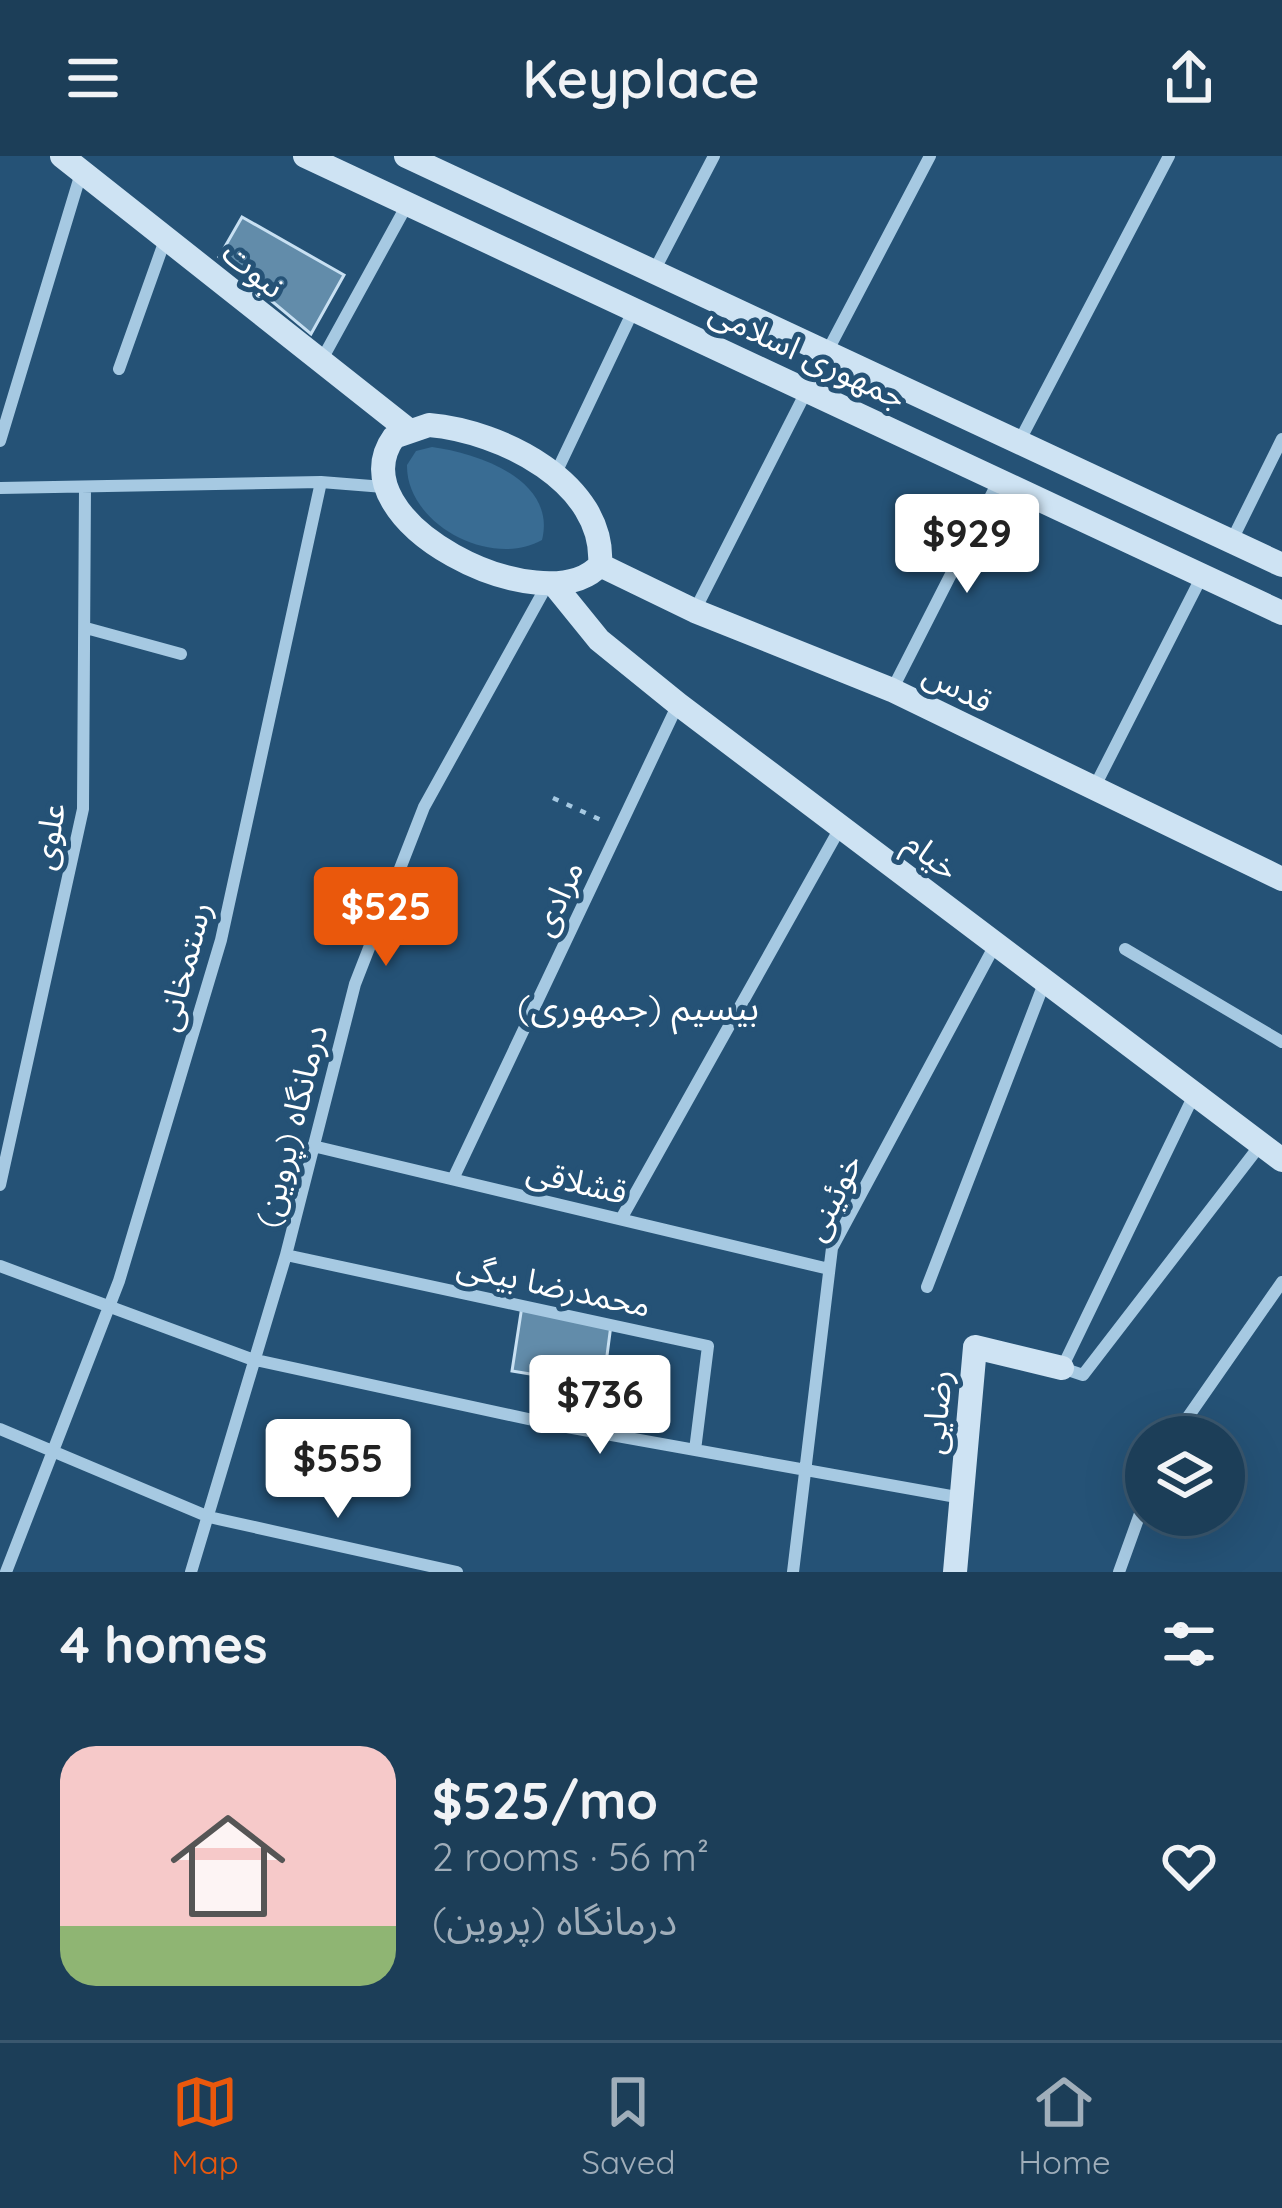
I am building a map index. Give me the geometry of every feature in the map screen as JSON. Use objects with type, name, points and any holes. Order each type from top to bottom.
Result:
[{"type":"street","name":"جمهوری اسلامی","points":[[305,156],[1282,613]]},
{"type":"street","points":[[653,272],[714,156]]},
{"type":"street","points":[[827,353],[930,156]]},
{"type":"street","points":[[1018,443],[1169,156]]},
{"type":"street","name":"جمهوری اسلامی","points":[[422,159],[1282,565]]},
{"type":"street","points":[[0,441],[72,164]]},
{"type":"street","name":"نبوت","points":[[72,164],[407,429]]},
{"type":"street","points":[[320,364],[408,203]]},
{"type":"street","points":[[119,369],[165,240]]},
{"type":"street","points":[[555,476],[634,309]]},
{"type":"street","points":[[694,611],[807,390]]},
{"type":"street","points":[[455,427],[555,476],[591,510],[601,546],[600,565],[576,584],[551,586],[468,562],[410,525],[384,487],[386,449],[407,429],[455,427]]},
{"type":"street","points":[[1231,543],[1282,439]]},
{"type":"street","points":[[892,690],[999,480]]},
{"type":"street","points":[[0,488],[321,482],[384,487]]},
{"type":"street","name":"رستمخانی","points":[[6,1572],[109,1306],[220,940],[321,482]]},
{"type":"street","name":"علوی","points":[[0,1185],[83,809],[85,488]]},
{"type":"street","name":"قدس","points":[[600,565],[694,611],[892,690],[1092,791],[1282,879]]},
{"type":"street","points":[[1092,791],[1202,576]]},
{"type":"street","name":"خیام","points":[[551,586],[598,640],[678,704],[1282,1160]]},
{"type":"street","name":"درمانگاه (پروین)","points":[[191,1572],[251,1359],[286,1255],[355,984],[424,807],[551,586]]},
{"type":"street","points":[[86,628],[181,654]]},
{"type":"street","name":"مرادی","points":[[453,1179],[678,704]]},
{"type":"street","points":[[621,1220],[841,827]]},
{"type":"street","name":"خوئینی","points":[[793,1572],[832,1248],[995,944]]},
{"type":"street","points":[[1125,949],[1282,1042]]},
{"type":"street","points":[[927,1287],[1045,981]]},
{"type":"street","points":[[1194,1094],[1062,1368],[1083,1375],[1261,1144]]},
{"type":"street","name":"قشلاقی","points":[[313,1145],[829,1269]]},
{"type":"street","name":"محمدرضا بیگی","points":[[286,1255],[708,1346],[695,1450]]},
{"type":"street","points":[[0,1266],[251,1359],[695,1450],[962,1498]]},
{"type":"street","points":[[1189,1416],[1282,1282]]},
{"type":"street","name":"رضایی","points":[[955,1572],[975,1347],[1062,1368]]},
{"type":"street","points":[[0,1429],[209,1517],[457,1572]]},
{"type":"street","points":[[1119,1572],[1132,1536]]},
{"type":"path","points":[[554,799],[619,829]]},
{"type":"shaded area","points":[[432,447],[491,463],[526,486],[538,501],[542,540],[522,548],[499,549],[455,536],[436,522],[420,506],[407,465],[416,451]]},
{"type":"building","points":[[242,217],[344,275],[311,334],[219,257]]},
{"type":"building","points":[[522,1306],[611,1325],[603,1386],[512,1371]]},
{"type":"district","name":"(بیسیم (جمهوری","points":[[638,1007]]}]
